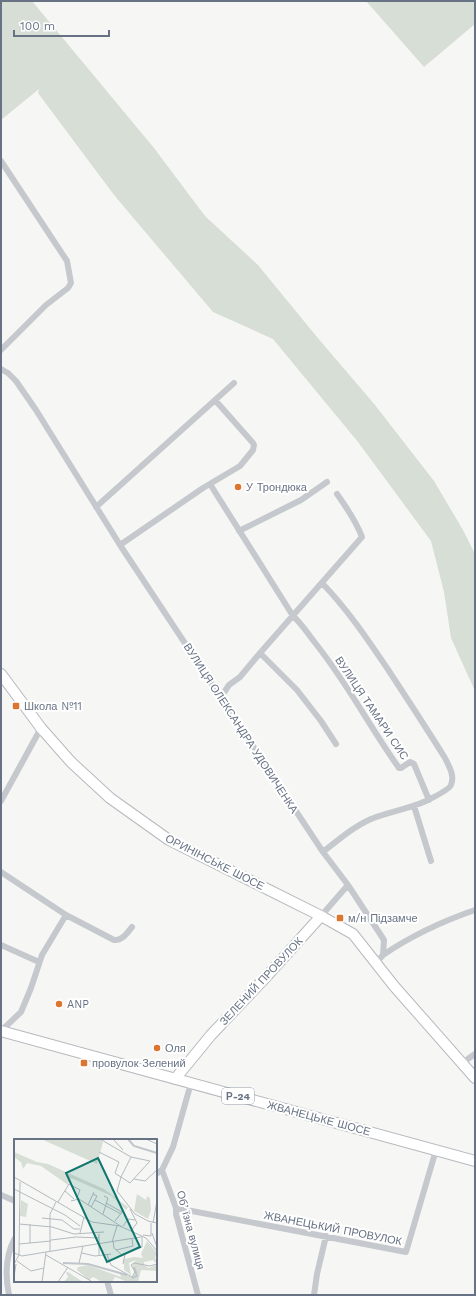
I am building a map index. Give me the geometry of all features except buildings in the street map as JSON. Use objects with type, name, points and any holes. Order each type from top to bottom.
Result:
[{"type":"main road","name":"ОРИНІНСЬКЕ ШОСЕ","points":[[1,674],[40,728],[71,762],[110,798],[169,840],[321,916],[353,934],[380,959]]},
{"type":"main road","name":"ЗЕЛЕНИЙ ПРОВУЛОК","points":[[175,1079],[211,1035],[321,916]]},
{"type":"main road","points":[[380,959],[394,986],[475,1078]]},
{"type":"main road","name":"ЖВАНЕЦЬКЕ ШОСЕ","points":[[1,1031],[475,1161]]},
{"type":"street","points":[[1,161],[67,261],[72,283],[1,350]]},
{"type":"street","name":"ВУЛИЦЯ ОЛЕКСАНДРА УДОВИЧЕНКА","points":[[1,369],[8,373],[16,382],[36,410],[120,545],[323,852],[348,885],[384,940],[380,959]]},
{"type":"street","points":[[96,507],[234,383]]},
{"type":"street","points":[[120,545],[143,528],[240,466],[254,448],[253,443],[214,400]]},
{"type":"street","points":[[239,531],[301,500],[326,482]]},
{"type":"street","points":[[210,484],[292,616]]},
{"type":"street","points":[[221,697],[229,685],[240,677],[362,537],[359,528],[349,510],[337,494]]},
{"type":"street","points":[[322,583],[340,601],[365,635],[426,727],[445,758],[450,769],[452,781],[451,786],[429,800],[370,820],[342,837],[323,852]]},
{"type":"street","name":"ВУЛИЦЯ ТАМАРИ СИС","points":[[292,616],[302,626],[335,669],[380,741],[399,768],[402,768],[410,762],[414,764],[429,800]]},
{"type":"street","points":[[260,653],[297,690],[321,721],[336,744]]},
{"type":"street","points":[[1,801],[40,728]]},
{"type":"street","points":[[414,806],[431,862]]},
{"type":"street","points":[[1,872],[66,915],[116,940],[121,939],[132,927]]},
{"type":"street","name":"ЗЕЛЕНИЙ ПРОВУЛОК","points":[[321,916],[348,885]]},
{"type":"street","points":[[380,959],[402,943],[438,924],[475,910]]},
{"type":"street","points":[[1,1031],[21,1012],[45,948],[66,915]]},
{"type":"street","points":[[1,946],[39,962]]},
{"type":"street","points":[[462,1063],[475,1054]]},
{"type":"street","points":[[157,1173],[162,1170],[173,1147],[191,1083]]},
{"type":"street","name":"ЖВАНЕЦЬКИЙ ПРОВУЛОК","points":[[176,1208],[406,1252],[436,1150]]},
{"type":"street","name":"Обʼїзна вулиця","points":[[162,1170],[176,1208],[176,1214],[198,1295]]},
{"type":"street","points":[[1,1195],[14,1201]]},
{"type":"street","points":[[314,1295],[317,1274],[326,1236]]},
{"type":"street","points":[[9,1295],[6,1282],[7,1262],[14,1240]]},
{"type":"street","points":[[107,1282],[111,1295]]},
{"type":"shaded area","points":[[1,1],[32,1],[154,148],[205,216],[258,265],[375,405],[434,481],[463,530],[475,554],[475,691],[451,638],[444,592],[431,541],[358,442],[273,339],[213,312],[114,195],[38,93],[39,89],[1,120]]},
{"type":"shaded area","points":[[366,1],[475,1],[475,24],[424,67]]},
{"type":"place","name":"У Трондюка","points":[[238,487]]},
{"type":"place","name":"Школа №11","points":[[16,706]]},
{"type":"place","name":"м/н Підзамче","points":[[340,918]]},
{"type":"place","name":"ANP","points":[[59,1004]]},
{"type":"place","name":"Оля","points":[[157,1048]]},
{"type":"place","name":"провулок Зелений","points":[[84,1063]]}]
